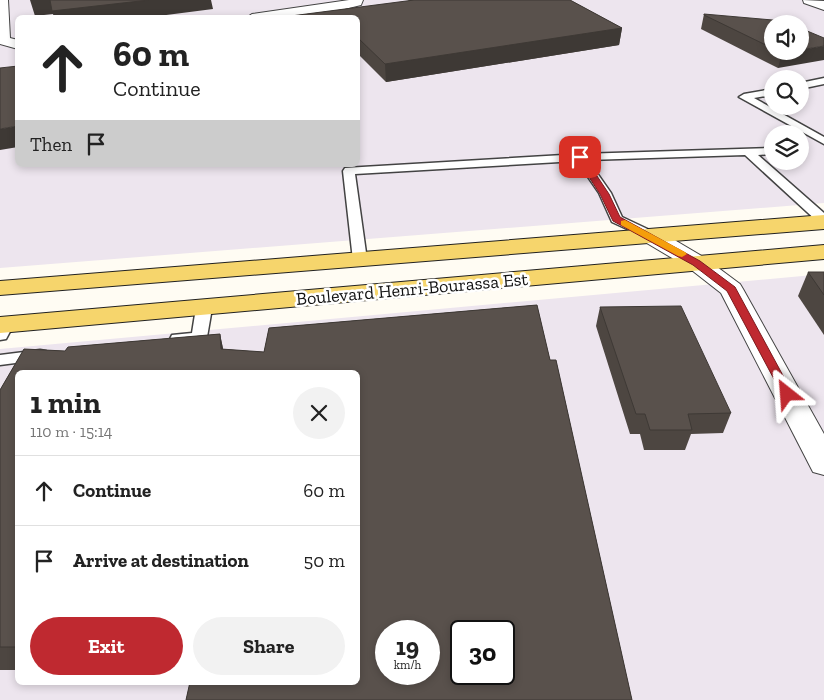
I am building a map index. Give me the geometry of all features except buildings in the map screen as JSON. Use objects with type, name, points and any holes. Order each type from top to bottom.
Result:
[{"type":"main road","name":"Boulevard Henri-Bourassa Est","points":[[0,288],[653,238],[824,221]]},
{"type":"main road","name":"Boulevard Henri-Bourassa Est","points":[[2,328],[824,252]]},
{"type":"street","points":[[2,0],[3,38],[12,44]]},
{"type":"street","points":[[809,0],[824,6]]},
{"type":"street","points":[[274,15],[341,6],[356,1]]},
{"type":"street","points":[[653,238],[697,263],[731,289],[824,463]]},
{"type":"lane","points":[[809,84],[824,81]]},
{"type":"lane","points":[[764,94],[744,98],[764,109]]},
{"type":"lane","points":[[776,115],[824,141]]},
{"type":"lane","points":[[748,152],[824,221]]},
{"type":"lane","points":[[360,260],[349,171],[580,157],[764,152]]},
{"type":"lane","points":[[580,157],[605,194],[617,219],[653,238]]},
{"type":"lane","points":[[160,340],[198,337],[204,308]]},
{"type":"lane","points":[[0,360],[56,353]]},
{"type":"shaded area","points":[[0,0],[824,0],[824,203],[0,268]]},
{"type":"shaded area","points":[[824,274],[824,700],[0,700],[0,349]]},
{"type":"slow traffic","points":[[625,223],[682,254]]},
{"type":"route","points":[[580,157],[605,194],[617,219],[697,263],[731,289],[787,394]]}]
